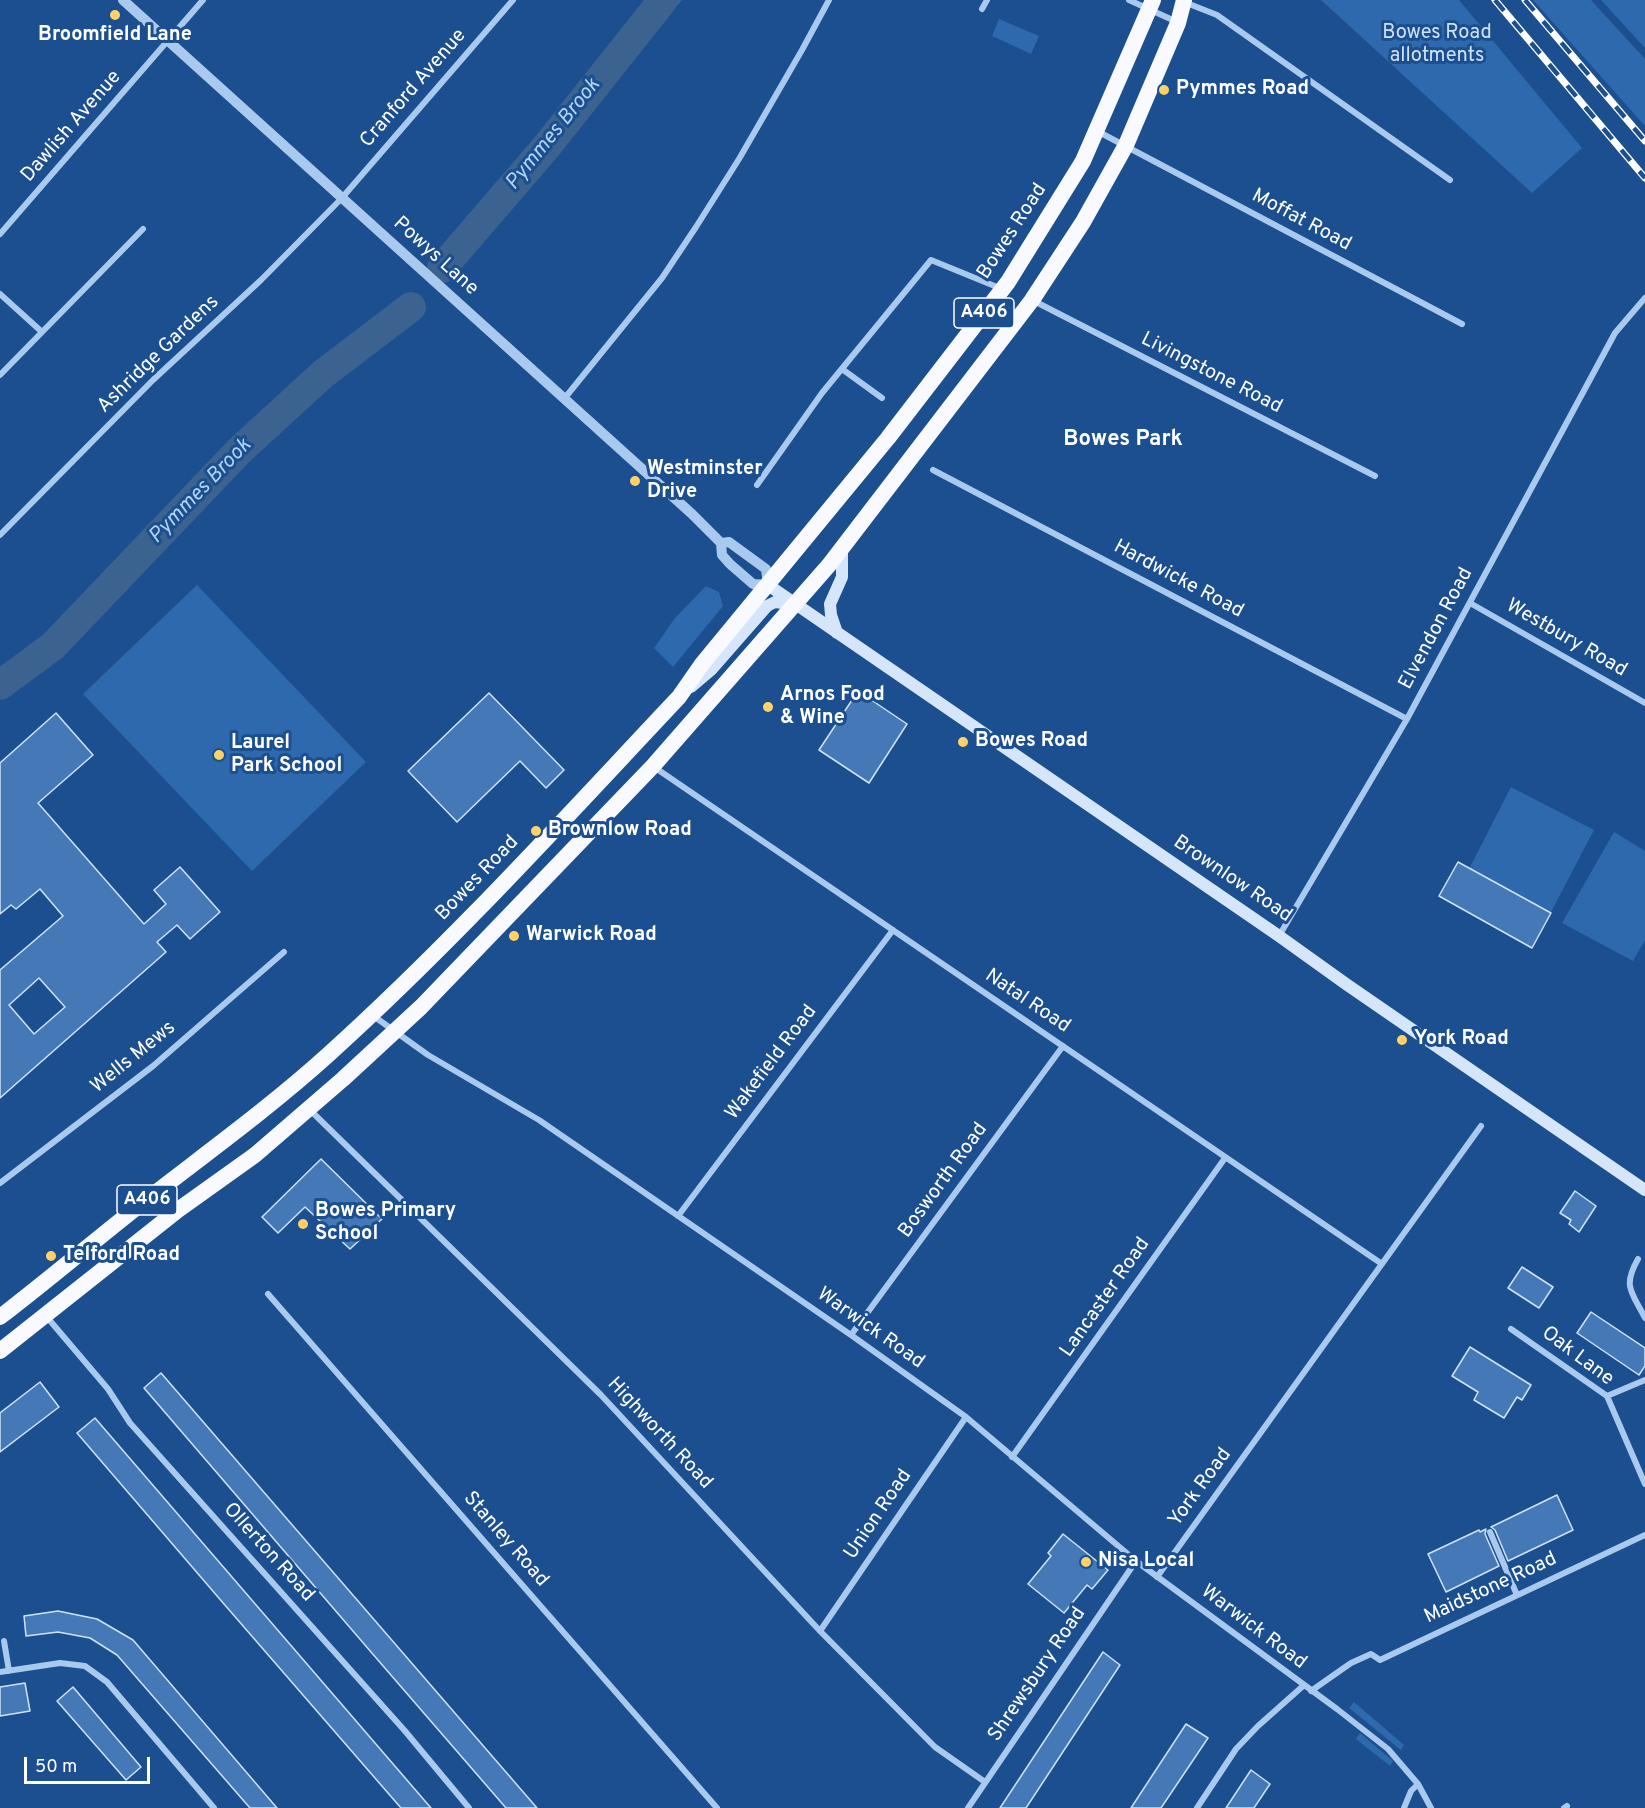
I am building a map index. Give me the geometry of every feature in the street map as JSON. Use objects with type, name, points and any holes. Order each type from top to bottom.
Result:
[{"type":"highway","name":"A406","points":[[0,1351],[202,1192],[255,1155],[309,1109],[421,1007],[653,766],[842,549],[1032,300],[1083,222],[1126,145],[1178,22],[1184,1]]},
{"type":"highway","name":"Bowes Road","points":[[0,1317],[163,1187],[205,1157],[372,1015],[502,885],[679,697],[702,664],[888,438],[1002,290],[1083,161],[1151,5]]},
{"type":"main road","points":[[837,633],[830,604],[842,577],[842,549]]},
{"type":"main road","name":"Powys Lane","points":[[768,585],[794,605]]},
{"type":"main road","name":"A406","points":[[679,697],[711,670],[767,606],[775,602],[794,605]]},
{"type":"main road","name":"Brownlow Road","points":[[794,605],[1279,936],[1645,1190]]},
{"type":"street","name":"Powys Lane","points":[[123,0],[341,200],[692,514],[721,543],[722,555],[753,584],[768,585],[766,569],[729,542],[721,543]]},
{"type":"street","name":"Dawlish Avenue","points":[[0,234],[203,0]]},
{"type":"street","name":"Cranford Avenue","points":[[341,200],[513,0]]},
{"type":"street","points":[[564,399],[662,278],[696,227],[750,139],[829,0]]},
{"type":"street","points":[[982,9],[987,0]]},
{"type":"street","points":[[1129,0],[1151,5],[1178,22]]},
{"type":"street","points":[[1184,1],[1217,15],[1450,180]]},
{"type":"street","name":"Moffat Road","points":[[1096,130],[1462,324]]},
{"type":"street","name":"Ashridge Gardens","points":[[0,535],[153,380],[261,280],[341,200]]},
{"type":"street","points":[[0,375],[143,229]]},
{"type":"street","points":[[757,485],[842,369],[931,260],[1002,290]]},
{"type":"street","points":[[0,294],[42,332]]},
{"type":"street","name":"Elvendon Road","points":[[1279,936],[1407,719],[1615,333],[1645,298]]},
{"type":"street","name":"Livingstone Road","points":[[1032,300],[1375,476]]},
{"type":"street","points":[[842,369],[882,398]]},
{"type":"street","name":"Hardwicke Road","points":[[933,470],[1407,719]]},
{"type":"street","name":"Westbury Road","points":[[1470,603],[1645,703]]},
{"type":"street","name":"Natal Road","points":[[653,766],[1382,1264]]},
{"type":"street","name":"Wakefield Road","points":[[678,1216],[893,930]]},
{"type":"street","name":"Wells Mews","points":[[0,1183],[153,1066],[284,951]]},
{"type":"street","name":"Warwick Road","points":[[372,1015],[428,1055],[539,1120],[966,1417],[1136,1561],[1388,1749],[1418,1784]]},
{"type":"street","name":"Bosworth Road","points":[[851,1335],[1063,1046]]},
{"type":"street","name":"Highworth Road","points":[[309,1109],[601,1395],[820,1631],[935,1747],[985,1782]]},
{"type":"street","name":"York Road","points":[[1157,1577],[1481,1126]]},
{"type":"street","name":"Lancaster Road","points":[[1012,1457],[1225,1158]]},
{"type":"street","points":[[1638,1259],[1630,1272],[1628,1285],[1645,1318]]},
{"type":"street","name":"Stanley Road","points":[[268,1294],[717,1808]]},
{"type":"street","name":"Ollerton Road","points":[[46,1316],[108,1389],[130,1423],[405,1731],[469,1808]]},
{"type":"street","name":"Oak Lane","points":[[1511,1329],[1607,1396],[1645,1484]]},
{"type":"street","points":[[1607,1396],[1645,1380]]},
{"type":"street","name":"Union Road","points":[[820,1631],[966,1417]]},
{"type":"street","points":[[1490,1532],[1517,1595]]},
{"type":"street","name":"Maidstone Road","points":[[1311,1691],[1351,1663],[1371,1654],[1380,1660],[1645,1535]]},
{"type":"street","name":"Shrewsbury Road","points":[[968,1808],[1136,1561]]},
{"type":"street","points":[[4,1641],[9,1671]]},
{"type":"street","points":[[0,1672],[60,1663],[85,1666],[107,1682],[214,1808]]},
{"type":"street","points":[[1197,1808],[1236,1749],[1257,1726],[1303,1686]]},
{"type":"street","points":[[1404,1808],[1411,1791],[1418,1784],[1431,1808]]},
{"type":"green space","points":[[655,0],[682,0],[521,185],[513,179]]},
{"type":"green space","name":"Bowes Road allotments","points":[[1321,0],[1459,0],[1582,148],[1532,193]]},
{"type":"green space","points":[[1533,0],[1591,0],[1645,59],[1645,126]]},
{"type":"green space","points":[[1601,0],[1645,0],[1645,48]]},
{"type":"green space","points":[[999,19],[1039,36],[1031,54],[992,36]]},
{"type":"green space","points":[[197,585],[366,762],[252,871],[83,694]]},
{"type":"green space","points":[[706,586],[719,592],[723,606],[673,667],[654,648],[675,618]]},
{"type":"green space","points":[[1511,787],[1594,830],[1551,912],[1469,869]]},
{"type":"green space","points":[[1614,832],[1645,851],[1645,940],[1633,961],[1562,923]]},
{"type":"green space","points":[[1354,1702],[1404,1745],[1401,1750],[1349,1708]]},
{"type":"green space","points":[[1360,1733],[1393,1761],[1390,1766],[1356,1739]]},
{"type":"building","points":[[858,691],[907,724],[869,783],[819,750]]},
{"type":"building","points":[[489,693],[564,770],[546,788],[520,761],[457,822],[408,771]]},
{"type":"building","points":[[56,713],[93,755],[38,803],[144,924],[166,904],[154,890],[180,867],[220,912],[190,939],[177,925],[157,942],[166,952],[0,1098],[0,970],[63,916],[40,889],[16,909],[11,905],[0,914],[0,763]],"holes":[[[39,978],[65,1007],[34,1034],[9,1005]]]},
{"type":"building","points":[[1458,862],[1551,913],[1532,948],[1439,896]]},
{"type":"building","points":[[321,1159],[382,1219],[350,1249],[305,1207],[278,1233],[262,1217]]},
{"type":"building","points":[[1575,1191],[1596,1206],[1579,1232],[1569,1224],[1571,1220],[1560,1213]]},
{"type":"building","points":[[1522,1267],[1553,1287],[1539,1308],[1508,1288]]},
{"type":"building","points":[[1591,1312],[1645,1348],[1645,1366],[1639,1375],[1577,1333]]},
{"type":"building","points":[[1470,1347],[1531,1385],[1522,1400],[1517,1397],[1504,1418],[1474,1400],[1478,1392],[1452,1376]]},
{"type":"building","points":[[161,1373],[537,1808],[506,1808],[371,1652],[144,1388]]},
{"type":"building","points":[[40,1382],[59,1407],[0,1452],[0,1413]]},
{"type":"building","points":[[95,1418],[431,1808],[401,1808],[224,1604],[77,1433]]},
{"type":"building","points":[[1557,1495],[1573,1530],[1508,1561],[1495,1530],[1491,1527]]},
{"type":"building","points":[[1486,1529],[1485,1534],[1499,1566],[1446,1592],[1428,1554],[1479,1530],[1480,1532]]},
{"type":"building","points":[[1063,1534],[1108,1570],[1092,1589],[1087,1585],[1064,1613],[1028,1584],[1051,1556],[1048,1553]]},
{"type":"building","points":[[58,1611],[97,1619],[133,1640],[277,1808],[250,1808],[117,1655],[90,1638],[58,1632],[26,1636],[24,1616]]},
{"type":"building","points":[[1103,1652],[1120,1665],[1026,1808],[1000,1808]]},
{"type":"building","points":[[25,1683],[30,1711],[0,1716],[0,1687]]},
{"type":"building","points":[[73,1687],[141,1767],[126,1780],[57,1701]]},
{"type":"building","points":[[1186,1724],[1208,1738],[1161,1808],[1131,1808]]},
{"type":"building","points":[[1251,1770],[1270,1784],[1254,1808],[1226,1808]]},
{"type":"waterway","name":"Pymmes Brook","points":[[442,268],[547,146],[663,0]]},
{"type":"waterway","name":"Pymmes Brook","points":[[0,685],[53,646],[239,451],[323,374],[411,307]]},
{"type":"railway","points":[[1495,0],[1645,178]]},
{"type":"railway","points":[[1525,0],[1645,141]]},
{"type":"place","name":"Broomfield Lane","points":[[115,15]]},
{"type":"place","name":"Pymmes Road","points":[[1164,90]]},
{"type":"place","name":"Westminster Drive","points":[[635,481]]},
{"type":"place","name":"Arnos Food & Wine","points":[[768,707]]},
{"type":"place","name":"Bowes Road","points":[[963,742]]},
{"type":"place","name":"Laurel Park School","points":[[219,755]]},
{"type":"place","name":"Brownlow Road","points":[[536,831]]},
{"type":"place","name":"Warwick Road","points":[[514,936]]},
{"type":"place","name":"York Road","points":[[1402,1040]]},
{"type":"place","name":"Bowes Primary School","points":[[303,1224]]},
{"type":"place","name":"Telford Road","points":[[51,1256]]},
{"type":"place","name":"Nisa Local","points":[[1086,1562]]},
{"type":"district","name":"Bowes Park","points":[[1123,441]]}]
